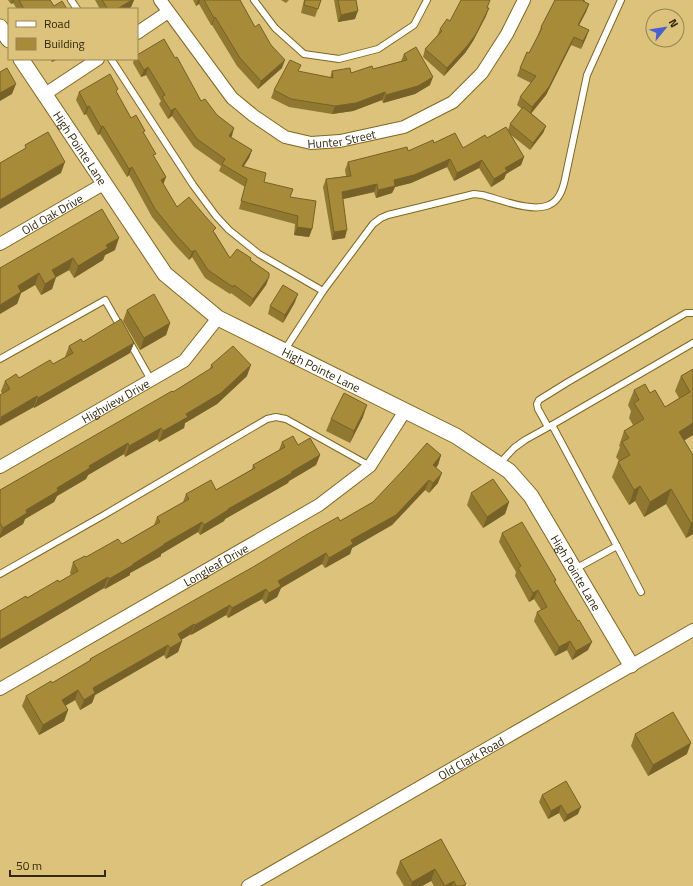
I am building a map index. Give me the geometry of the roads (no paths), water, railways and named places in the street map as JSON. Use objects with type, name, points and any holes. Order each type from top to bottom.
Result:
[{"type":"street","name":"Hunter Street","points":[[160,0],[232,98],[254,116],[285,137],[311,144],[340,141],[404,127],[454,102],[482,73],[507,34],[524,0]]},
{"type":"street","points":[[138,32],[168,12]]},
{"type":"street","name":"High Pointe Lane","points":[[22,60],[165,274],[218,318],[456,436],[509,471],[531,496],[631,665]]},
{"type":"street","points":[[45,94],[96,60]]},
{"type":"street","name":"Old Oak Drive","points":[[0,244],[105,184]]},
{"type":"street","name":"Highview Drive","points":[[0,467],[184,361],[218,318]]},
{"type":"street","name":"Longleaf Drive","points":[[0,689],[319,505],[370,466],[405,411]]},
{"type":"street","name":"Old Clark Road","points":[[248,886],[693,630]]},
{"type":"lane","points":[[254,0],[275,28],[304,54],[340,59],[378,49],[414,25],[427,0]]},
{"type":"lane","points":[[284,351],[323,291],[373,224],[381,218],[474,194],[530,207],[544,207],[551,205],[562,192],[566,179],[587,75],[621,0]]},
{"type":"lane","points":[[111,60],[193,185],[216,216],[229,230],[259,254],[323,291]]},
{"type":"lane","points":[[0,359],[105,300],[151,380]]},
{"type":"lane","points":[[641,592],[550,426],[538,409],[537,404],[539,400],[568,382],[686,314],[693,313]]},
{"type":"lane","points":[[499,464],[514,448],[525,440],[693,343]]},
{"type":"lane","points":[[0,574],[267,419],[276,417],[286,419],[370,466]]},
{"type":"lane","points":[[575,569],[617,546]]}]
